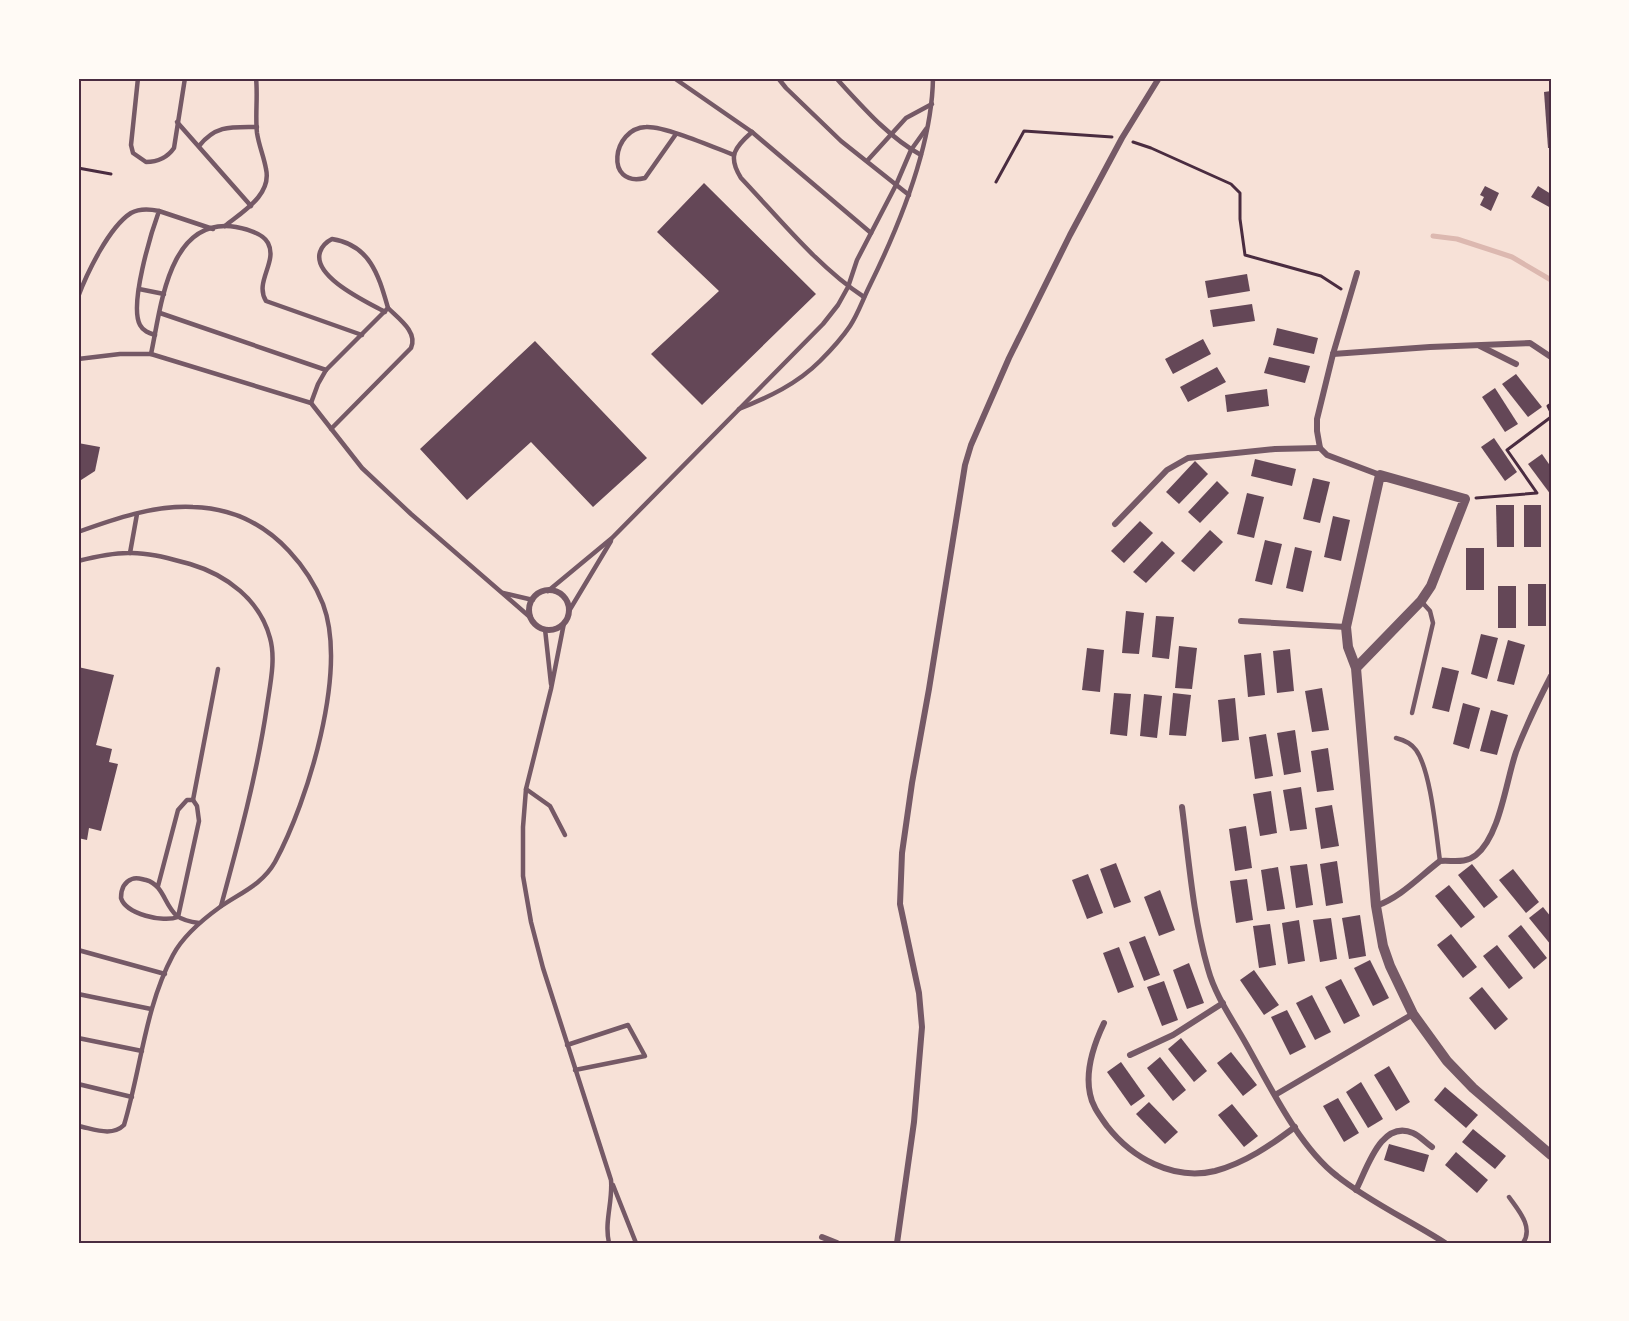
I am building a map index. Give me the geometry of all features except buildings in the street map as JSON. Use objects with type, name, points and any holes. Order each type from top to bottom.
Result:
[{"type":"street","points":[[897,1243],[914,1122],[922,1027],[919,993],[900,904],[900,872],[912,783],[961,485],[971,444],[1009,358],[1070,235],[1122,138],[1159,78]]},
{"type":"street","points":[[1356,668],[1421,601],[1431,586],[1465,499],[1380,475],[1327,455],[1320,448],[1317,419],[1357,273]]},
{"type":"street","points":[[1333,354],[1430,346],[1530,343],[1551,357]]},
{"type":"street","points":[[1479,345],[1516,364]]},
{"type":"street","points":[[1115,524],[1167,470],[1188,458],[1275,449],[1320,448]]},
{"type":"street","points":[[1380,475],[1346,627],[1348,647],[1356,668],[1376,906],[1383,946],[1400,989],[1413,1014],[1436,1047],[1460,1076],[1551,1155]]},
{"type":"street","points":[[548,591],[560,594],[568,604],[569,611],[564,623],[558,628],[539,627],[531,618],[532,600],[542,592],[548,591]]},
{"type":"street","points":[[1241,621],[1346,627]]},
{"type":"street","points":[[1376,906],[1390,901],[1440,861],[1470,859],[1484,846],[1493,832],[1516,753],[1535,706],[1551,676]]},
{"type":"street","points":[[1182,807],[1202,949],[1208,973],[1222,1003],[1275,1095],[1321,1162],[1337,1177],[1445,1243]]},
{"type":"street","points":[[1130,1055],[1173,1035],[1222,1003]]},
{"type":"street","points":[[1275,1095],[1413,1014]]},
{"type":"street","points":[[1104,1023],[1090,1067],[1089,1091],[1093,1105],[1120,1141],[1134,1154],[1150,1163],[1179,1171],[1214,1171],[1258,1153],[1295,1127]]},
{"type":"street","points":[[1356,1190],[1381,1141],[1391,1133],[1401,1130],[1414,1134],[1432,1147]]},
{"type":"street","points":[[822,1237],[837,1243]]},
{"type":"lane","points":[[138,78],[130,145],[134,153],[146,162],[161,160],[174,148],[185,78]]},
{"type":"lane","points":[[151,354],[169,274],[177,256],[186,244],[199,234],[225,226],[250,206],[263,190],[267,171],[256,127],[256,78]]},
{"type":"lane","points":[[674,78],[752,132],[871,233]]},
{"type":"lane","points":[[778,78],[841,141],[909,195]]},
{"type":"lane","points":[[836,78],[891,133],[911,150],[921,155]]},
{"type":"lane","points":[[736,411],[795,383],[821,360],[850,326],[888,248],[909,195],[921,155],[932,104],[933,78]]},
{"type":"lane","points":[[867,161],[906,118],[932,104]]},
{"type":"lane","points":[[177,122],[250,206]]},
{"type":"lane","points":[[199,146],[211,134],[219,130],[256,127]]},
{"type":"lane","points":[[676,134],[645,178],[638,180],[620,172],[617,167],[619,150],[625,137],[634,129],[652,127],[676,134],[734,155]]},
{"type":"lane","points":[[548,591],[612,538],[823,324],[838,305],[848,286],[857,260],[896,185],[911,150],[926,129]]},
{"type":"lane","points":[[752,132],[739,143],[734,155],[735,167],[741,178],[848,286],[864,297]]},
{"type":"lane","points":[[78,297],[82,286],[116,228],[131,213],[148,209],[159,211],[213,229]]},
{"type":"lane","points":[[155,335],[141,327],[137,318],[139,289],[149,237],[159,211]]},
{"type":"lane","points":[[225,226],[253,232],[263,236],[269,243],[269,260],[262,285],[266,301],[362,335]]},
{"type":"lane","points":[[330,429],[414,343],[413,336],[386,310],[332,280],[324,272],[319,262],[319,255],[327,242],[332,239],[347,244],[368,260],[379,277],[386,310]]},
{"type":"lane","points":[[139,289],[164,294]]},
{"type":"lane","points":[[311,403],[326,370],[386,310]]},
{"type":"lane","points":[[160,313],[326,370]]},
{"type":"lane","points":[[78,359],[120,354],[151,354],[311,403],[362,468],[531,618]]},
{"type":"lane","points":[[78,532],[137,514],[191,507],[217,509],[243,517],[263,528],[282,544],[311,579],[323,605],[328,629],[330,660],[321,729],[294,823],[273,865],[256,885],[221,906],[199,923],[173,955],[151,1009],[124,1125],[119,1131],[101,1131],[78,1126]]},
{"type":"lane","points":[[130,553],[137,514]]},
{"type":"lane","points":[[569,611],[612,538]]},
{"type":"lane","points":[[78,561],[130,553],[171,559],[206,569],[231,583],[246,595],[265,623],[271,640],[272,660],[263,735],[252,792],[221,906]]},
{"type":"lane","points":[[500,592],[532,600]]},
{"type":"lane","points":[[1412,712],[1433,623],[1430,610],[1421,601]]},
{"type":"lane","points":[[564,623],[551,689],[526,789],[523,827],[525,898],[543,968],[575,1070],[611,1180],[636,1243]]},
{"type":"lane","points":[[545,629],[551,689]]},
{"type":"lane","points":[[178,917],[199,821],[197,806],[193,800],[218,669]]},
{"type":"lane","points":[[1396,738],[1406,741],[1415,748],[1426,771],[1440,861]]},
{"type":"lane","points":[[526,789],[550,806],[565,835]]},
{"type":"lane","points":[[158,886],[178,810],[187,800],[193,800]]},
{"type":"lane","points":[[178,917],[158,919],[127,908],[123,903],[121,893],[126,883],[136,878],[151,882],[158,886],[171,910],[178,917],[185,921],[199,923]]},
{"type":"lane","points":[[78,950],[165,974]]},
{"type":"lane","points":[[78,994],[151,1009]]},
{"type":"lane","points":[[567,1045],[628,1025],[645,1056],[575,1070]]},
{"type":"lane","points":[[78,1038],[142,1051]]},
{"type":"lane","points":[[78,1084],[132,1097]]},
{"type":"lane","points":[[609,1243],[607,1233],[612,1195],[611,1180]]},
{"type":"lane","points":[[1509,1197],[1524,1219],[1527,1229],[1523,1243]]},
{"type":"path","points":[[996,183],[1024,130],[1122,138],[1151,148],[1231,184],[1240,193],[1240,219],[1245,255],[1321,276],[1350,294]]},
{"type":"path","points":[[78,168],[111,174]]},
{"type":"path","points":[[1551,404],[1548,406],[1551,412]]},
{"type":"path","points":[[1465,499],[1537,493],[1506,450],[1551,417]]},
{"type":"waterway","points":[[1433,236],[1457,239],[1512,257],[1551,280]]}]
